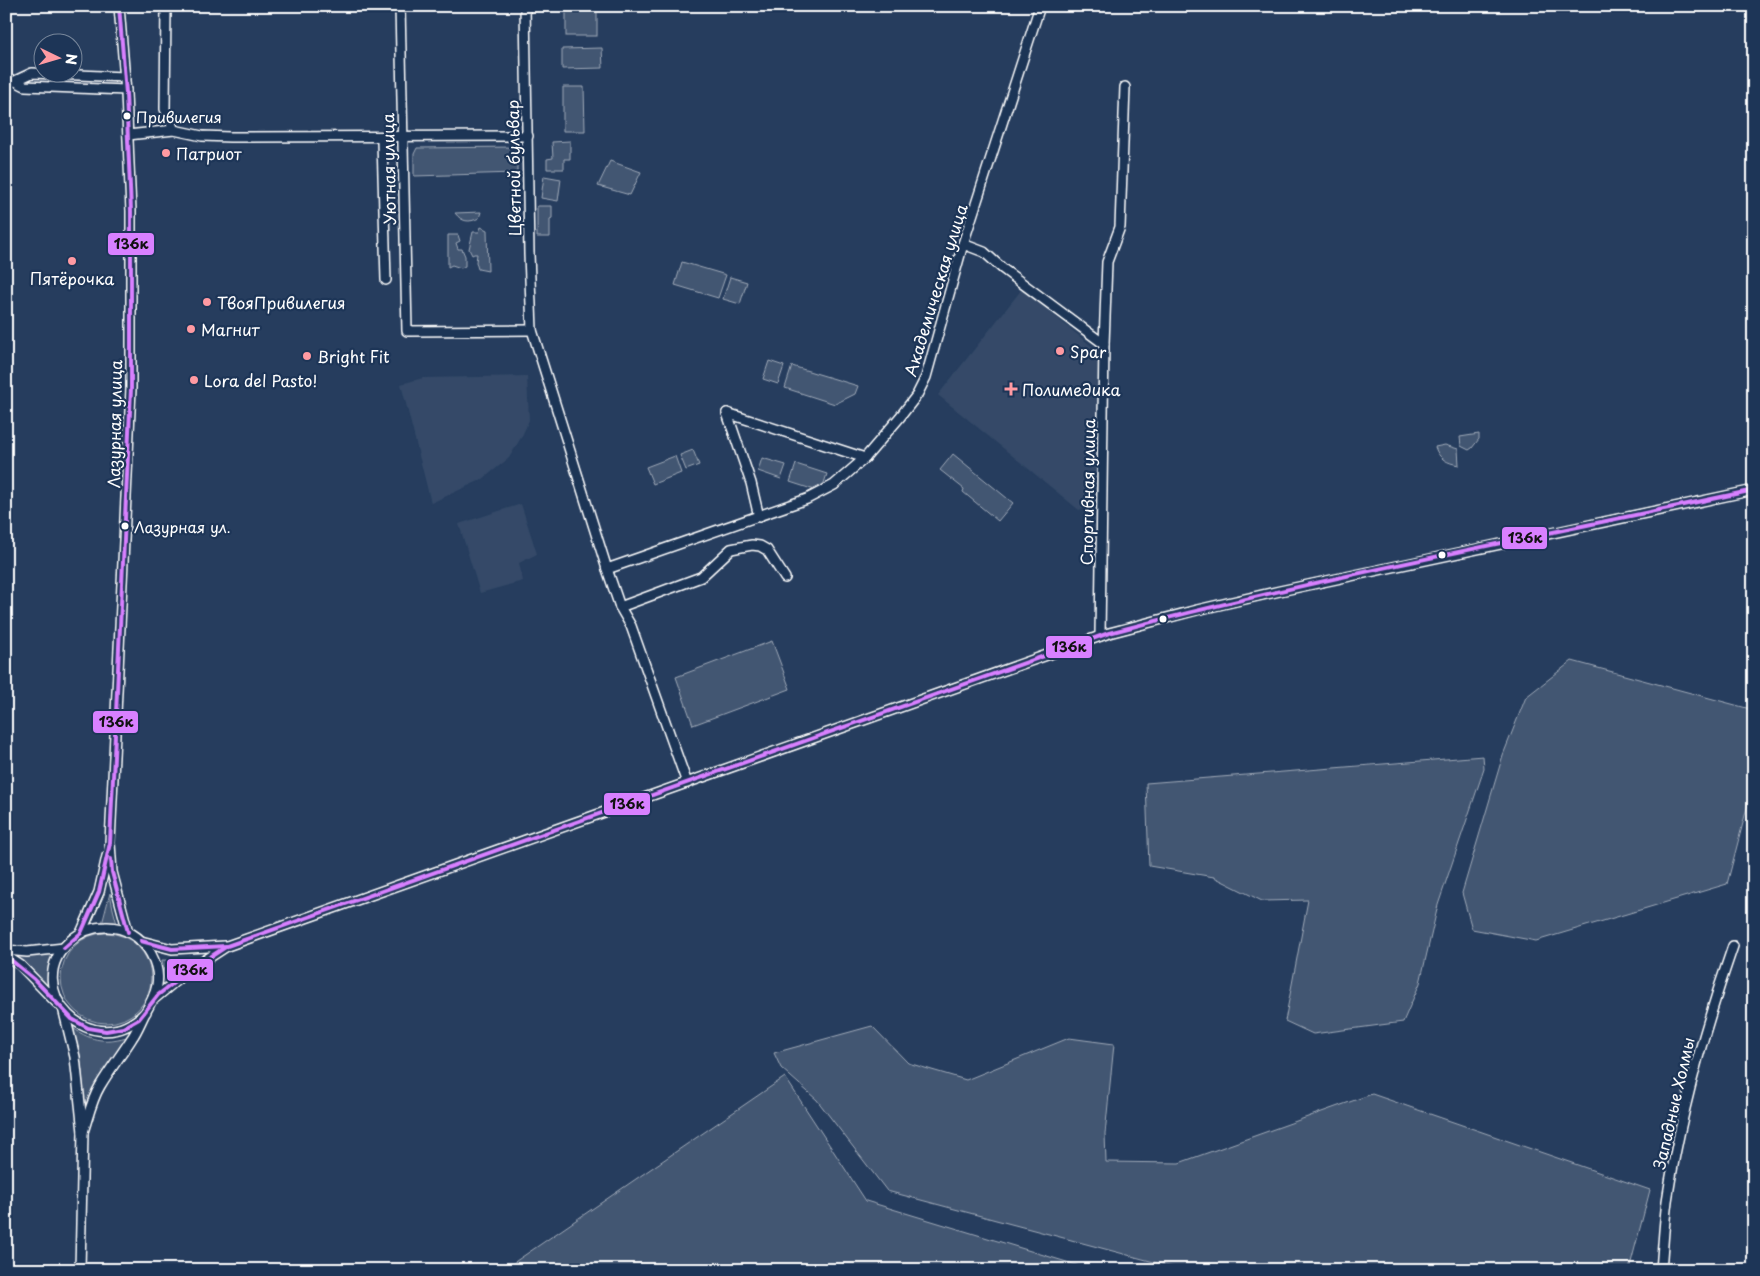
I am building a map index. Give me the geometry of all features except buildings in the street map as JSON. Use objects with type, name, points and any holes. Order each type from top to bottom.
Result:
[{"type":"street","name":"Лазурная улица","points":[[110,843],[131,388],[131,240],[128,135],[119,6]]},
{"type":"street","points":[[166,6],[165,109],[174,130]]},
{"type":"street","name":"Уютная улица","points":[[400,6],[407,331],[532,330]]},
{"type":"street","name":"Цветной бульвар","points":[[525,6],[532,330],[620,607],[631,626],[687,783]]},
{"type":"street","name":"Академическая улица","points":[[607,569],[808,499],[834,485],[865,458],[900,417],[922,386],[963,244],[1040,6]]},
{"type":"street","points":[[11,81],[32,73],[125,77]]},
{"type":"street","points":[[11,81],[25,86],[126,90]]},
{"type":"street","name":"Спортивная улица","points":[[1100,636],[1107,262],[1120,227],[1125,87]]},
{"type":"street","points":[[128,135],[174,130],[202,136],[230,138],[528,136]]},
{"type":"street","points":[[385,136],[382,141],[386,280]]},
{"type":"street","points":[[963,244],[984,252],[1003,269],[1104,344]]},
{"type":"street","points":[[759,517],[752,484],[727,413],[865,458]]},
{"type":"street","points":[[83,1132],[99,1087],[133,1037],[154,999],[184,974],[227,946],[1100,636],[1189,612],[1280,591],[1754,490]]},
{"type":"street","points":[[620,607],[701,577],[718,559],[731,549],[752,545],[760,546],[766,550],[785,578]]},
{"type":"street","points":[[110,843],[112,872],[128,932]]},
{"type":"street","points":[[81,933],[99,892],[110,843]]},
{"type":"street","points":[[80,1270],[83,1132],[75,1057],[62,1008],[55,992],[53,977],[56,961],[72,939],[96,927],[121,929],[142,941],[172,950],[227,946]]},
{"type":"street","points":[[142,941],[151,954],[156,968],[157,984],[154,999]]},
{"type":"street","name":"Западные Холмы","points":[[1661,1270],[1667,1202],[1692,1080],[1712,1004],[1733,946]]},
{"type":"street","points":[[6,950],[27,952],[64,948]]},
{"type":"street","points":[[6,956],[20,965],[78,1024],[86,1028],[102,1031],[118,1030],[140,1018],[146,1012]]},
{"type":"shaded area","points":[[566,10],[597,10],[597,36],[566,36]]},
{"type":"shaded area","points":[[602,48],[603,68],[562,69],[562,49]]},
{"type":"shaded area","points":[[563,87],[584,87],[585,131],[563,131]]},
{"type":"shaded area","points":[[570,141],[570,159],[564,159],[564,169],[547,169],[547,159],[553,158],[552,142]]},
{"type":"shaded area","points":[[517,147],[517,173],[414,176],[414,154],[417,148]]},
{"type":"shaded area","points":[[610,161],[641,172],[630,195],[598,186]]},
{"type":"shaded area","points":[[544,176],[561,179],[558,201],[541,198]]},
{"type":"shaded area","points":[[537,206],[552,206],[550,237],[537,237]]},
{"type":"shaded area","points":[[481,212],[479,218],[472,221],[463,220],[455,213]]},
{"type":"shaded area","points":[[481,227],[487,230],[488,271],[478,269],[476,262],[477,254],[472,255],[469,249],[473,232],[479,232]]},
{"type":"shaded area","points":[[448,235],[458,235],[460,241],[456,243],[458,249],[462,249],[465,256],[465,266],[461,268],[452,265],[448,267]]},
{"type":"shaded area","points":[[682,262],[726,275],[718,298],[675,285]]},
{"type":"shaded area","points":[[730,277],[747,282],[740,304],[723,299]]},
{"type":"shaded area","points":[[1022,289],[1101,354],[1097,505],[1079,510],[938,395]]},
{"type":"shaded area","points":[[769,361],[784,366],[778,384],[763,379]]},
{"type":"shaded area","points":[[792,366],[858,386],[855,394],[835,404],[785,388]]},
{"type":"shaded area","points":[[527,376],[529,420],[509,458],[483,479],[431,503],[401,384],[423,378]]},
{"type":"shaded area","points":[[1479,434],[1479,439],[1469,450],[1461,446],[1460,437]]},
{"type":"shaded area","points":[[1445,445],[1458,449],[1459,465],[1447,462],[1439,455],[1435,447]]},
{"type":"shaded area","points":[[693,450],[699,465],[686,470],[680,455]]},
{"type":"shaded area","points":[[953,454],[1013,503],[998,521],[963,492],[964,489],[940,470]]},
{"type":"shaded area","points":[[675,456],[681,473],[653,484],[646,467]]},
{"type":"shaded area","points":[[762,458],[786,465],[781,479],[758,471]]},
{"type":"shaded area","points":[[796,464],[827,474],[821,492],[790,482]]},
{"type":"shaded area","points":[[521,504],[537,554],[519,563],[523,581],[480,593],[459,524]]},
{"type":"shaded area","points":[[772,641],[790,689],[693,725],[676,677]]},
{"type":"shaded area","points":[[1572,661],[1754,710],[1754,781],[1727,884],[1536,941],[1472,929],[1462,893],[1503,755],[1526,697]]},
{"type":"shaded area","points":[[1483,756],[1484,769],[1438,905],[1420,983],[1403,1022],[1313,1034],[1285,1021],[1308,900],[1262,901],[1214,877],[1149,866],[1146,783]]},
{"type":"shaded area","points":[[110,893],[117,924],[102,924]]},
{"type":"shaded area","points":[[106,933],[123,937],[138,946],[147,961],[151,978],[147,995],[138,1010],[123,1019],[106,1023],[89,1019],[74,1010],[65,995],[61,978],[65,961],[74,946],[89,937]]},
{"type":"shaded area","points":[[56,952],[50,968],[50,990],[9,955],[33,956]]},
{"type":"shaded area","points":[[201,959],[166,984],[162,960],[188,961]]},
{"type":"shaded area","points":[[872,1026],[908,1063],[966,1080],[1069,1038],[1114,1044],[1105,1134],[1106,1162],[1179,1163],[1372,1094],[1650,1190],[1629,1270],[1184,1270],[887,1191],[817,1100],[781,1068],[774,1053]]},
{"type":"shaded area","points":[[73,1028],[93,1039],[100,1040],[114,1040],[130,1036],[106,1068],[84,1117],[82,1072]]},
{"type":"shaded area","points":[[785,1077],[866,1201],[1093,1270],[503,1270]]},
{"type":"transit line","name":"136к","points":[[64,948],[81,933],[99,892],[110,843],[131,389],[131,211],[126,93],[119,6]]},
{"type":"transit line","name":"136к","points":[[6,956],[34,979],[72,1019],[88,1028],[106,1031],[123,1028],[139,1019],[158,995],[189,971],[227,946],[1109,633],[1350,575],[1754,490]]},
{"type":"transit line","name":"136к","points":[[111,859],[112,872],[128,932]]},
{"type":"transit line","name":"136к","points":[[141,941],[172,949],[226,946]]},
{"type":"place","name":"Привилегия","points":[[127,116]]},
{"type":"place","name":"Патриот","points":[[166,153]]},
{"type":"place","name":"Пятёрочка","points":[[72,261]]},
{"type":"place","name":"ТвояПривилегия","points":[[207,302]]},
{"type":"place","name":"Магнит","points":[[191,329]]},
{"type":"place","name":"Spar","points":[[1060,351]]},
{"type":"place","name":"Bright Fit","points":[[307,356]]},
{"type":"place","name":"Lora del Pasto!","points":[[194,380]]},
{"type":"place","name":"Полимедика","points":[[1011,389]]},
{"type":"place","name":"Лазурная ул.","points":[[125,526]]}]
